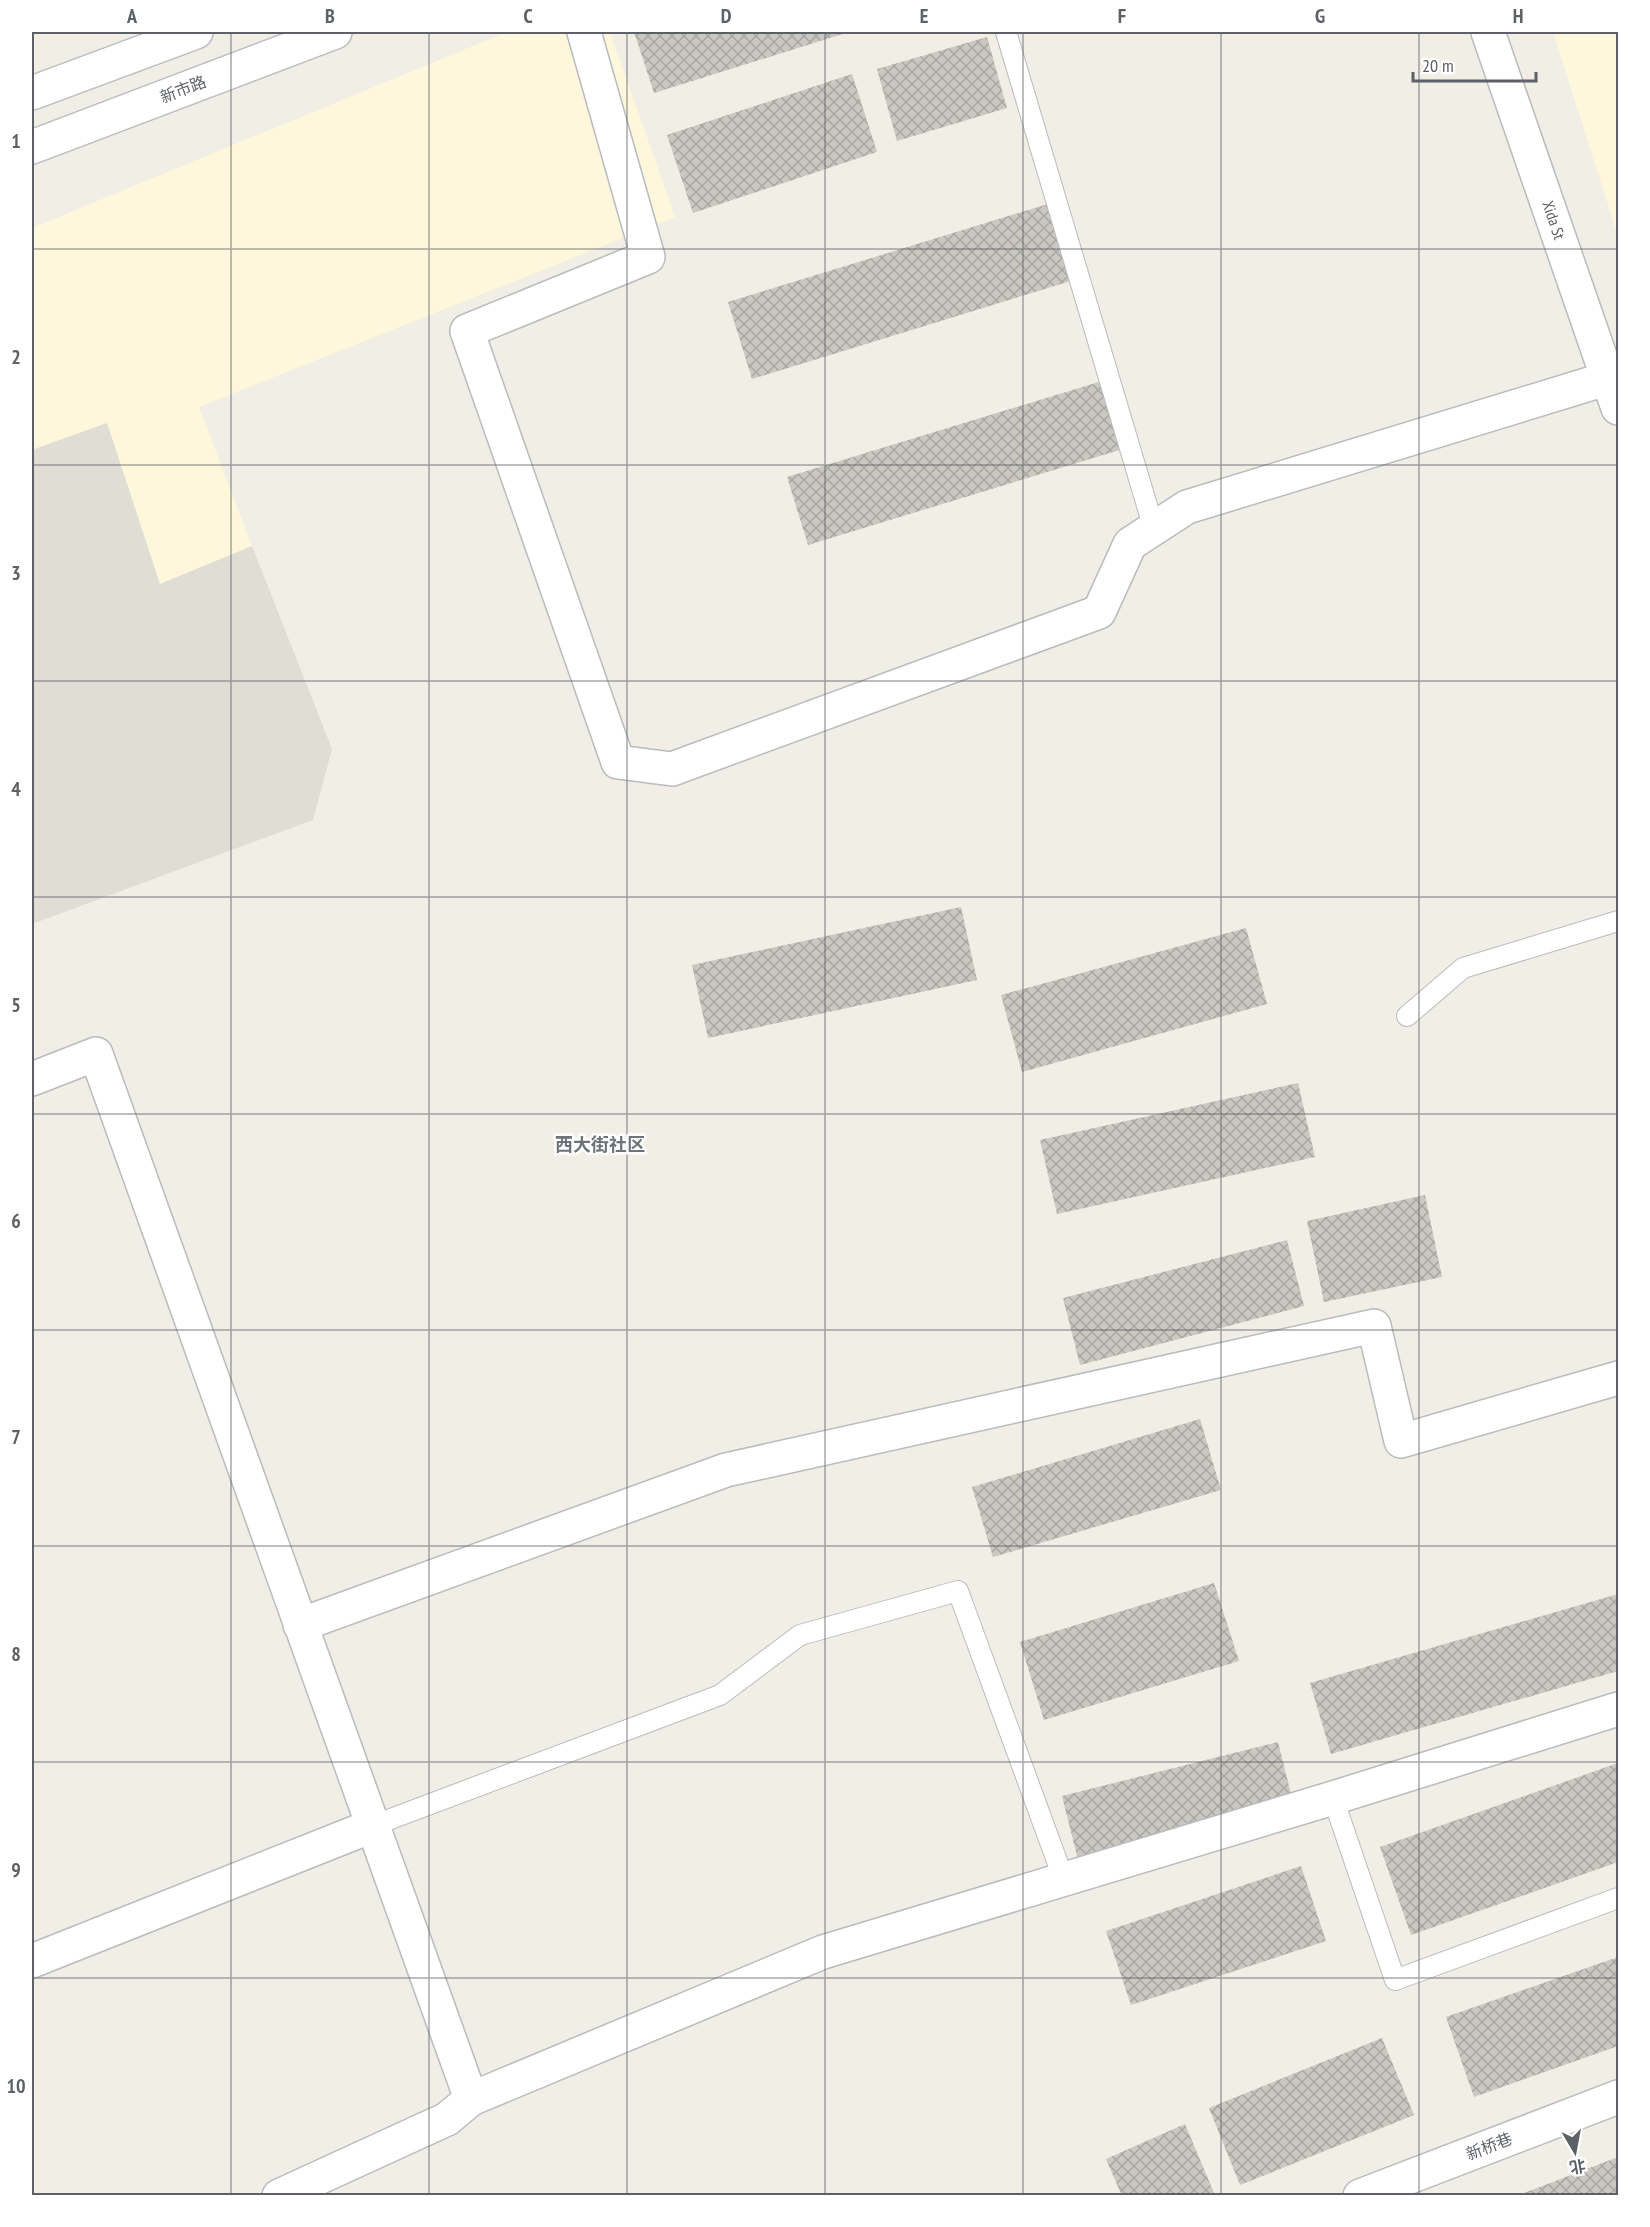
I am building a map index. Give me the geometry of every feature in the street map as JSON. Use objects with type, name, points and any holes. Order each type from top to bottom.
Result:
[{"type":"street","points":[[32,93],[196,32]]},
{"type":"street","name":"新市路","points":[[32,147],[335,32]]},
{"type":"street","points":[[584,32],[648,257],[467,331],[618,762],[672,770],[1099,612],[1130,544],[1187,507],[1614,393]]},
{"type":"street","name":"Xida St","points":[[1488,32],[1614,393]]},
{"type":"street","points":[[32,1078],[96,1054],[471,2099]]},
{"type":"street","points":[[300,1624],[726,1470],[1374,1326],[1401,1441],[1618,1378]]},
{"type":"street","points":[[279,2196],[447,2119],[471,2099],[823,1952],[1333,1798],[1618,1709]]},
{"type":"street","points":[[32,1961],[372,1826]]},
{"type":"street","name":"新桥巷","points":[[1359,2196],[1618,2097]]},
{"type":"lane","points":[[1006,32],[1154,529]]},
{"type":"lane","points":[[1407,1016],[1463,968],[1618,921]]},
{"type":"lane","points":[[372,1826],[720,1695],[800,1635],[958,1591],[1064,1880]]},
{"type":"lane","points":[[1333,1798],[1395,1980],[1618,1898]]},
{"type":"shaded area","points":[[507,32],[610,32],[675,217],[199,407],[252,546],[160,584],[107,423],[32,450],[32,228]]},
{"type":"shaded area","points":[[1553,32],[1618,32],[1618,236]]},
{"type":"shaded area","points":[[107,423],[160,584],[252,546],[332,749],[313,820],[32,924],[32,450]]},
{"type":"building","points":[[634,32],[849,32],[654,93]]},
{"type":"building","points":[[987,37],[1007,108],[897,141],[877,69]]},
{"type":"building","points":[[852,74],[877,152],[693,213],[667,135]]},
{"type":"building","points":[[1051,203],[1074,280],[752,379],[728,302]]},
{"type":"building","points":[[1102,381],[1123,449],[808,545],[787,477]]},
{"type":"building","points":[[961,907],[977,980],[708,1038],[692,965]]},
{"type":"building","points":[[1246,928],[1267,1004],[1022,1072],[1001,995]]},
{"type":"building","points":[[1298,1083],[1315,1157],[1057,1214],[1040,1140]]},
{"type":"building","points":[[1425,1195],[1442,1277],[1324,1302],[1307,1221]]},
{"type":"building","points":[[1287,1240],[1304,1306],[1080,1365],[1063,1298]]},
{"type":"building","points":[[1200,1419],[1221,1490],[993,1557],[972,1487]]},
{"type":"building","points":[[1214,1583],[1239,1661],[1044,1720],[1020,1642]]},
{"type":"building","points":[[1618,1594],[1618,1671],[1331,1754],[1310,1683]]},
{"type":"building","points":[[1278,1742],[1295,1810],[1079,1864],[1062,1796]]},
{"type":"building","points":[[1618,1763],[1618,1862],[1411,1935],[1380,1847]]},
{"type":"building","points":[[1301,1866],[1326,1941],[1131,2005],[1106,1931]]},
{"type":"building","points":[[1618,1957],[1618,2046],[1474,2097],[1446,2017]]},
{"type":"building","points":[[1382,2038],[1414,2115],[1240,2185],[1209,2108]]},
{"type":"building","points":[[1185,2124],[1214,2193],[1208,2196],[1122,2196],[1106,2159]]},
{"type":"building","points":[[1618,2157],[1618,2196],[1519,2196],[1519,2195]]},
{"type":"district","name":"西大街社区","points":[[600,1145]]}]
